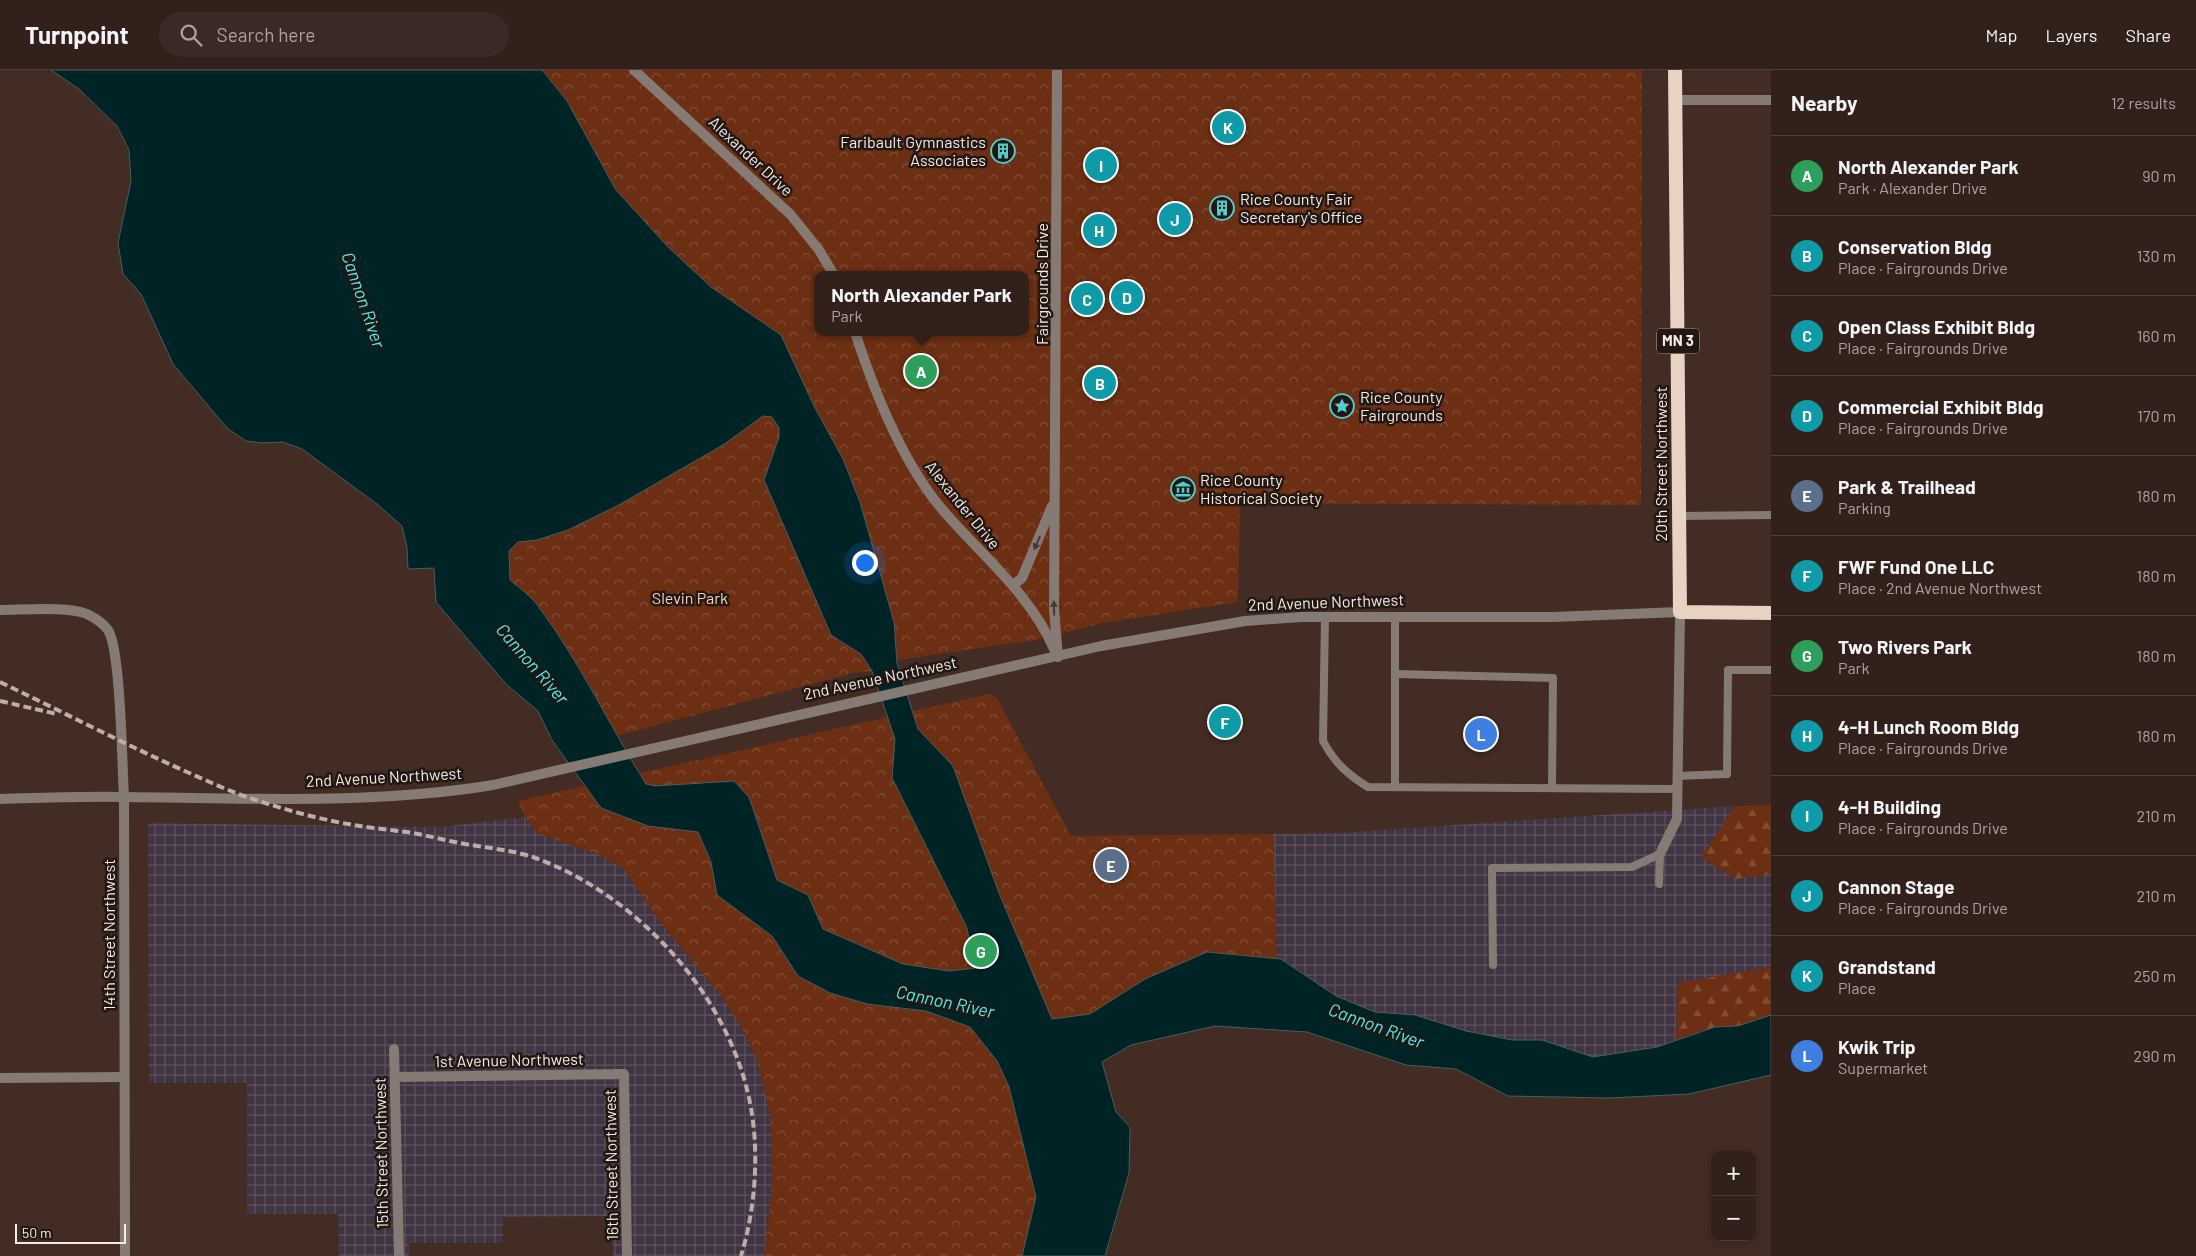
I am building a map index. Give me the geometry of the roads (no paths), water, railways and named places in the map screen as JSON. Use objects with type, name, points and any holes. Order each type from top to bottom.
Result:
[{"type":"highway","name":"20th Street Northwest","points":[[1675,70],[1680,612]]},
{"type":"highway","name":"2nd Avenue Northwest","points":[[1680,612],[1771,613]]},
{"type":"street","name":"Alexander Drive","points":[[634,70],[778,201],[806,232],[831,271]]},
{"type":"street","name":"Fairgrounds Drive","points":[[1057,70],[1054,610],[1058,657]]},
{"type":"street","points":[[1676,100],[1771,100]]},
{"type":"street","name":"Alexander Drive","points":[[857,336],[869,377],[916,475],[941,508],[1013,586],[1040,619],[1058,657]]},
{"type":"street","name":"Fairgrounds Drive","points":[[1013,586],[1022,578],[1055,498]]},
{"type":"street","name":"14th Street Northwest","points":[[0,610],[71,610],[86,613],[98,620],[108,631],[116,658],[124,797],[125,1256]]},
{"type":"street","name":"2nd Avenue Northwest","points":[[0,799],[124,797],[255,800],[384,797],[450,792],[528,777],[860,700],[1153,636],[1236,623],[1325,617],[1552,617],[1680,612]]},
{"type":"street","name":"20th Street Northwest","points":[[1660,854],[1677,819],[1680,612]]},
{"type":"street","name":"15th Street Northwest","points":[[394,1049],[399,1256]]},
{"type":"street","name":"1st Avenue Northwest","points":[[395,1076],[624,1074]]},
{"type":"street","name":"16th Street Northwest","points":[[624,1074],[627,1256]]},
{"type":"street","points":[[0,1078],[124,1077]]},
{"type":"lane","points":[[1680,516],[1771,515]]},
{"type":"lane","points":[[1325,617],[1323,742],[1332,759],[1353,778],[1368,787],[1677,788]]},
{"type":"lane","points":[[1395,617],[1395,787]]},
{"type":"lane","points":[[1677,776],[1727,774],[1728,670],[1771,670]]},
{"type":"lane","points":[[1395,674],[1552,678],[1552,788]]},
{"type":"lane","points":[[1493,965],[1492,868],[1632,867],[1660,854],[1659,884]]},
{"type":"water","name":"Cannon River","points":[[51,70],[542,70],[567,101],[616,190],[668,247],[711,287],[781,335],[814,406],[843,459],[860,502],[894,622],[897,663],[918,729],[953,766],[999,893],[1052,1019],[1090,1014],[1145,979],[1207,952],[1281,959],[1336,996],[1375,1012],[1415,1015],[1466,1031],[1512,1040],[1542,1040],[1593,1057],[1657,1047],[1715,1027],[1738,1026],[1771,1015],[1771,1075],[1689,1094],[1609,1098],[1508,1096],[1456,1069],[1406,1065],[1307,1032],[1215,1026],[1131,1045],[1102,1062],[1116,1112],[1130,1127],[1129,1173],[1105,1256],[1022,1256],[1036,1197],[1009,1087],[997,1061],[970,1027],[926,1011],[867,1004],[830,993],[798,976],[772,936],[717,895],[711,862],[698,832],[648,826],[601,808],[552,740],[538,711],[506,684],[436,602],[434,568],[408,569],[407,548],[402,526],[377,504],[302,449],[283,442],[262,443],[246,441],[227,428],[173,364],[141,294],[123,274],[118,243],[131,181],[129,150],[117,126],[79,89]],"holes":[[[763,416],[772,417],[779,428],[779,437],[764,480],[831,635],[861,654],[872,671],[895,739],[892,778],[967,928],[975,968],[949,971],[903,964],[823,929],[808,895],[777,880],[749,797],[734,781],[655,786],[646,784],[581,671],[553,627],[535,602],[510,580],[509,551],[518,542],[537,540],[568,530],[617,506],[723,445]]]},
{"type":"railway","points":[[0,682],[163,761],[247,797],[294,812],[334,821],[413,833],[533,857],[570,873],[606,895],[640,921],[670,951],[697,984],[720,1020],[737,1058],[749,1098],[755,1157],[753,1198],[741,1256]]},
{"type":"railway","points":[[0,701],[57,714]]},
{"type":"place","name":"Grandstand","points":[[1228,127]]},
{"type":"place","name":"Faribault Gymnastics Associates","points":[[1003,151]]},
{"type":"place","name":"4-H Building","points":[[1101,165]]},
{"type":"place","name":"Rice County Fair Secretary's Office","points":[[1222,208]]},
{"type":"place","name":"Cannon Stage","points":[[1175,219]]},
{"type":"place","name":"4-H Lunch Room Bldg","points":[[1099,230]]},
{"type":"place","name":"Commercial Exhibit Bldg","points":[[1127,297]]},
{"type":"place","name":"Open Class Exhibit Bldg","points":[[1087,299]]},
{"type":"place","name":"North Alexander Park","points":[[921,371]]},
{"type":"place","name":"Conservation Bldg","points":[[1100,383]]},
{"type":"place","name":"Rice County Fairgrounds","points":[[1342,406]]},
{"type":"place","name":"Rice County Historical Society","points":[[1183,489]]},
{"type":"place","name":"FWF Fund One LLC","points":[[1225,722]]},
{"type":"place","name":"Kwik Trip","points":[[1481,734]]},
{"type":"place","name":"Park & Trailhead","points":[[1111,865]]},
{"type":"place","name":"Two Rivers Park","points":[[981,951]]},
{"type":"park label","name":"Slevin Park","points":[[690,598]]}]
